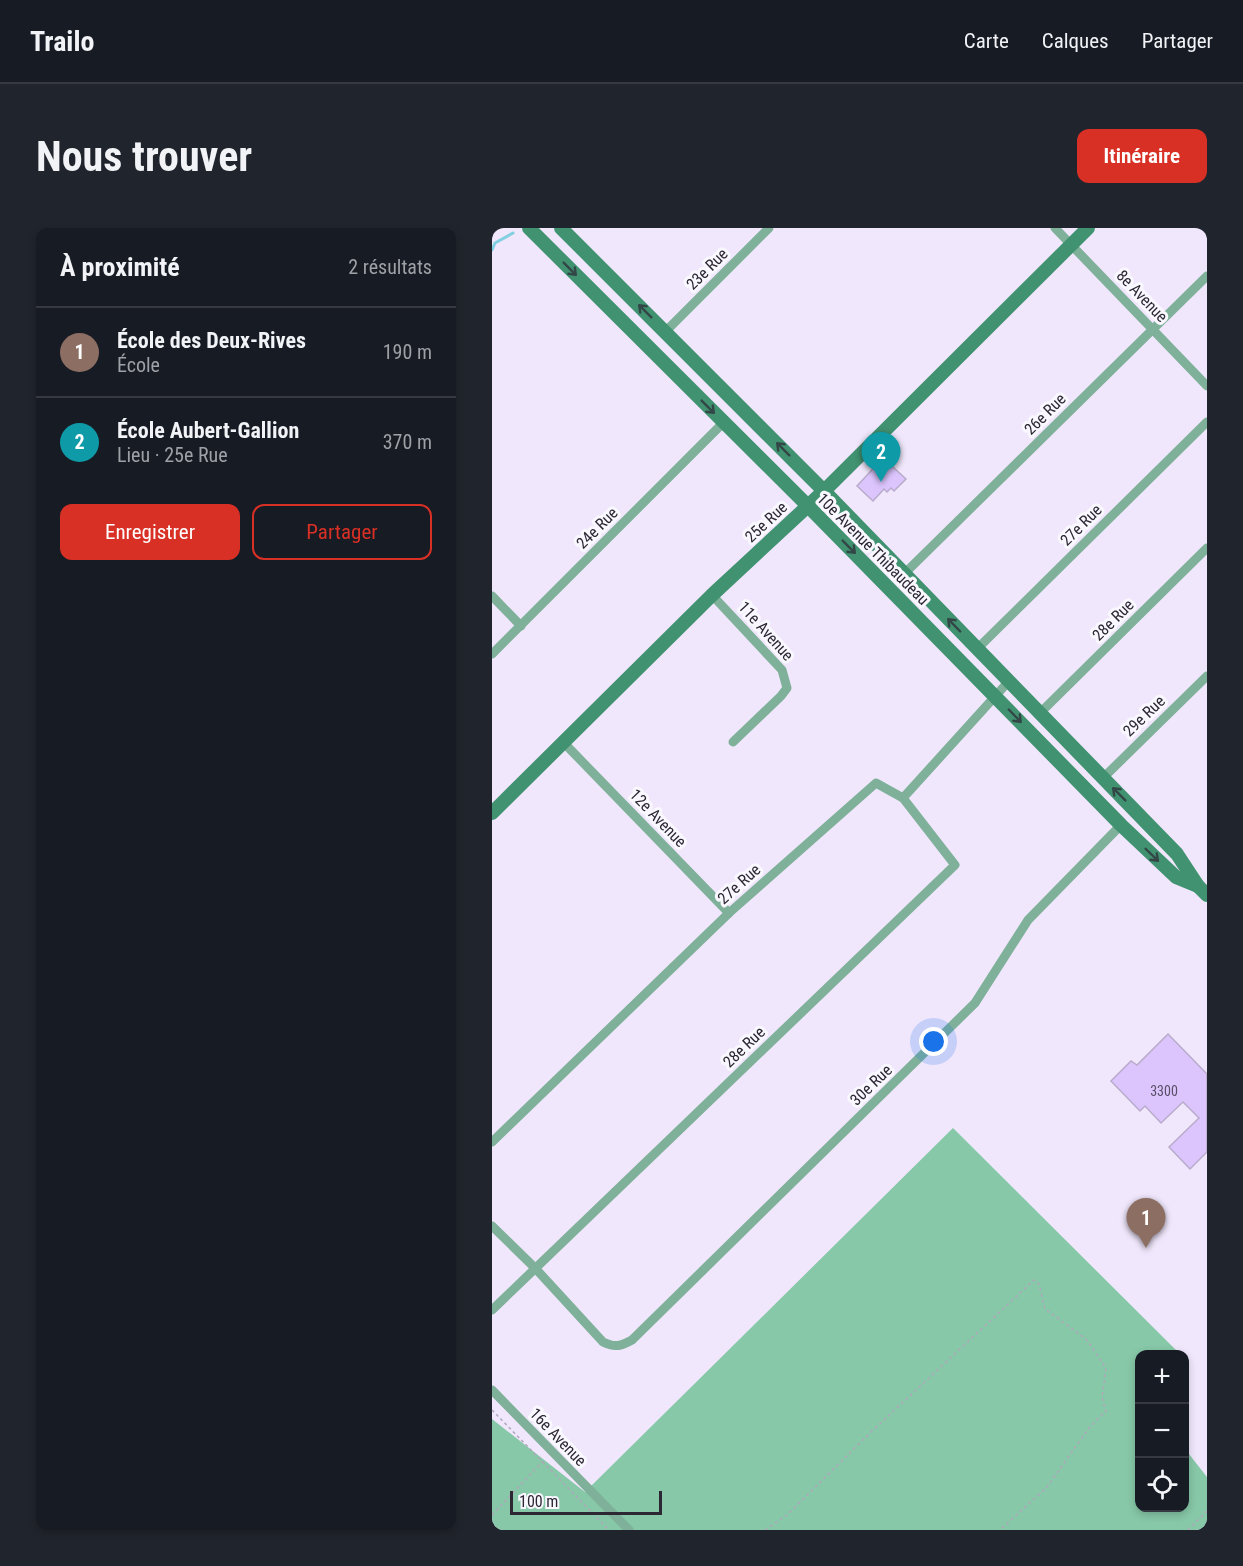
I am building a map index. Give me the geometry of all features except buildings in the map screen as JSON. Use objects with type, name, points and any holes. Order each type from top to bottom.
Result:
[{"type":"street","name":"10e Avenue Thibaudeau","points":[[529,228],[808,506],[1121,825],[1176,877],[1202,891]]},
{"type":"street","name":"10e Avenue Thibaudeau","points":[[561,228],[666,331],[1010,681],[1177,854],[1202,891]]},
{"type":"street","name":"23e Rue","points":[[666,331],[770,228]]},
{"type":"street","name":"8e Avenue","points":[[1055,228],[1207,386]]},
{"type":"street","name":"25e Rue","points":[[492,813],[565,744],[712,595],[824,491],[1088,228]]},
{"type":"street","name":"26e Rue","points":[[904,574],[1207,276]]},
{"type":"street","name":"24e Rue","points":[[492,654],[724,422]]},
{"type":"street","name":"27e Rue","points":[[977,649],[1207,422]]},
{"type":"street","name":"28e Rue","points":[[1040,713],[1207,548]]},
{"type":"street","name":"11e Avenue","points":[[712,595],[783,670],[786,677],[787,688],[781,696],[733,742]]},
{"type":"street","points":[[492,596],[521,626]]},
{"type":"street","name":"29e Rue","points":[[1103,778],[1207,676]]},
{"type":"street","points":[[903,798],[1010,681]]},
{"type":"street","name":"12e Avenue","points":[[565,744],[729,913]]},
{"type":"street","name":"27e Rue","points":[[492,1142],[729,913],[876,783],[903,798]]},
{"type":"street","name":"28e Rue","points":[[492,1311],[955,865],[903,798]]},
{"type":"street","name":"30e Rue","points":[[535,1268],[603,1342],[613,1347],[620,1347],[632,1340],[975,1003],[1028,920],[1121,825]]},
{"type":"street","points":[[492,1226],[535,1268]]},
{"type":"street","name":"16e Avenue","points":[[492,1390],[628,1530]]},
{"type":"path","points":[[765,1530],[787,1515],[872,1431],[1034,1280],[1039,1284],[1046,1309],[1086,1339],[1106,1368],[1102,1398],[1106,1411],[1089,1428],[1047,1487],[1000,1530]]},
{"type":"path","points":[[492,1410],[609,1530]]},
{"type":"path","points":[[492,1515],[542,1462]]},
{"type":"path","points":[[1188,1530],[1207,1511]]},
{"type":"green space","points":[[953,1128],[1176,1350],[1135,1350],[1135,1512],[1189,1512],[1189,1454],[1207,1477],[1207,1530],[492,1530],[492,1419],[585,1492]]},
{"type":"waterway","points":[[492,250],[495,243],[513,233]]},
{"type":"place","name":"École Aubert-Gallion","points":[[881,482]]},
{"type":"place","name":"École des Deux-Rives","points":[[1146,1248]]}]
